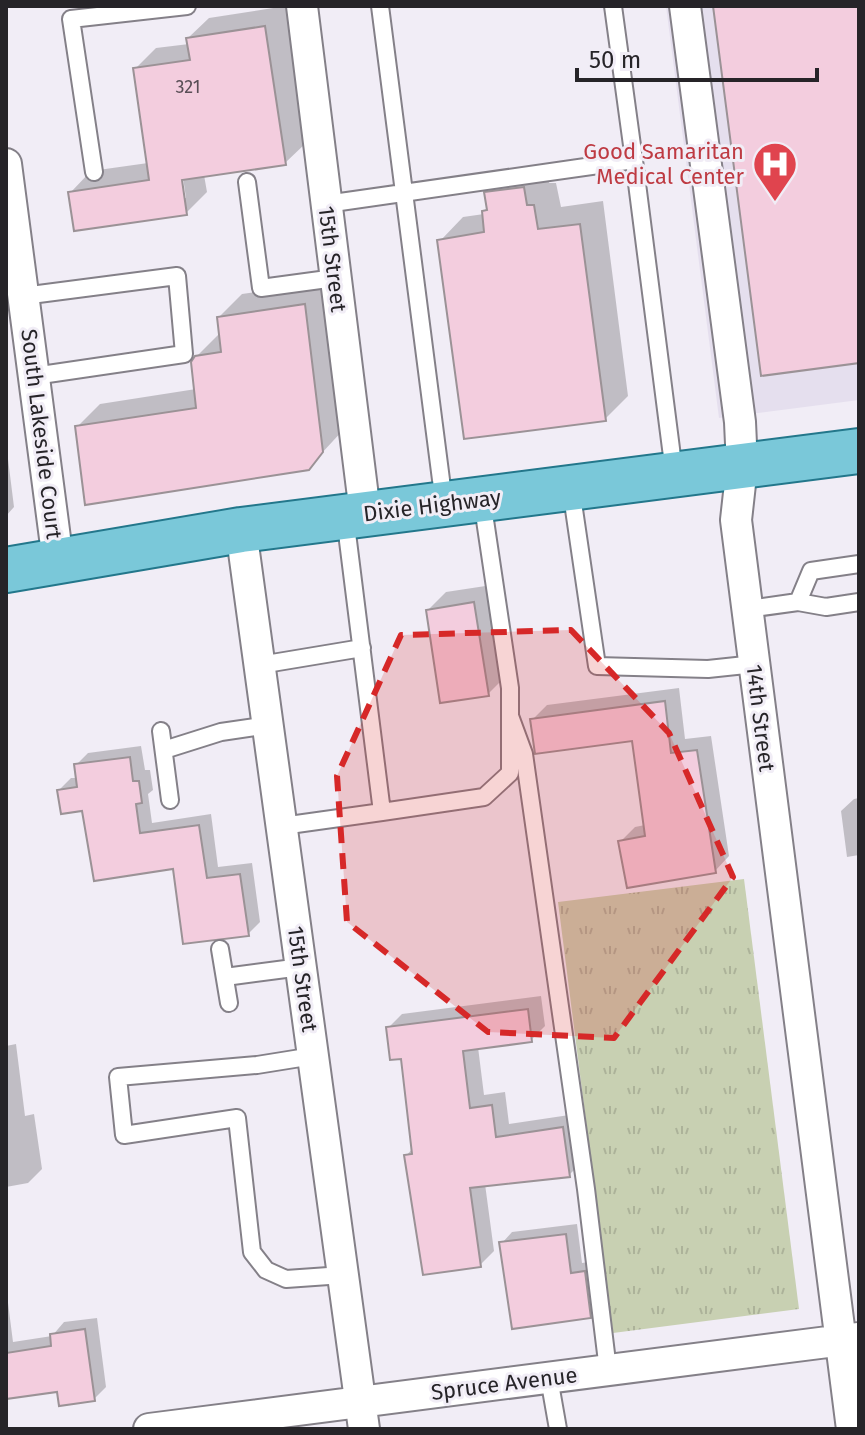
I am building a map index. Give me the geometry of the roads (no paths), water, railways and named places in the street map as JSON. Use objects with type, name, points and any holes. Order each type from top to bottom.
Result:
[{"type":"main road","name":"Dixie Highway","points":[[6,570],[355,514],[859,451]]},
{"type":"street","name":"14th Street","points":[[685,6],[740,422],[742,466],[736,520],[850,1339],[852,1429]]},
{"type":"street","name":"15th Street","points":[[306,7],[335,278],[355,514]]},
{"type":"street","name":"South Lakeside Court","points":[[6,164],[18,304],[34,376],[58,561]]},
{"type":"street","name":"15th Street","points":[[241,530],[362,1415]]},
{"type":"street","name":"Spruce Avenue","points":[[168,1428],[362,1415],[549,1378],[850,1339]]},
{"type":"lane","points":[[94,172],[71,19],[187,6]]},
{"type":"lane","points":[[282,826],[484,797],[510,773],[510,688],[463,501],[404,193],[380,6]]},
{"type":"lane","points":[[613,6],[675,475]]},
{"type":"lane","points":[[326,204],[634,160]]},
{"type":"lane","points":[[247,182],[261,288],[335,278]]},
{"type":"lane","points":[[18,304],[177,276],[184,354],[34,376]]},
{"type":"lane","points":[[571,487],[597,666],[708,669],[755,664]]},
{"type":"lane","points":[[355,514],[362,648],[382,812]]},
{"type":"lane","points":[[798,602],[811,571],[859,564]]},
{"type":"lane","points":[[748,609],[798,602],[826,607],[859,602]]},
{"type":"lane","points":[[260,665],[362,648]]},
{"type":"lane","points":[[510,716],[524,754],[586,1189],[608,1370]]},
{"type":"lane","points":[[164,750],[221,732],[268,725]]},
{"type":"lane","points":[[161,731],[170,800]]},
{"type":"lane","points":[[220,949],[229,1003]]},
{"type":"lane","points":[[225,977],[301,967]]},
{"type":"lane","points":[[313,1056],[257,1065],[118,1077],[124,1135],[237,1118],[252,1252],[266,1270],[286,1279],[343,1275]]},
{"type":"lane","points":[[549,1378],[558,1429]]},
{"type":"place","name":"Good Samaritan Medical Center","points":[[775,203]]}]
